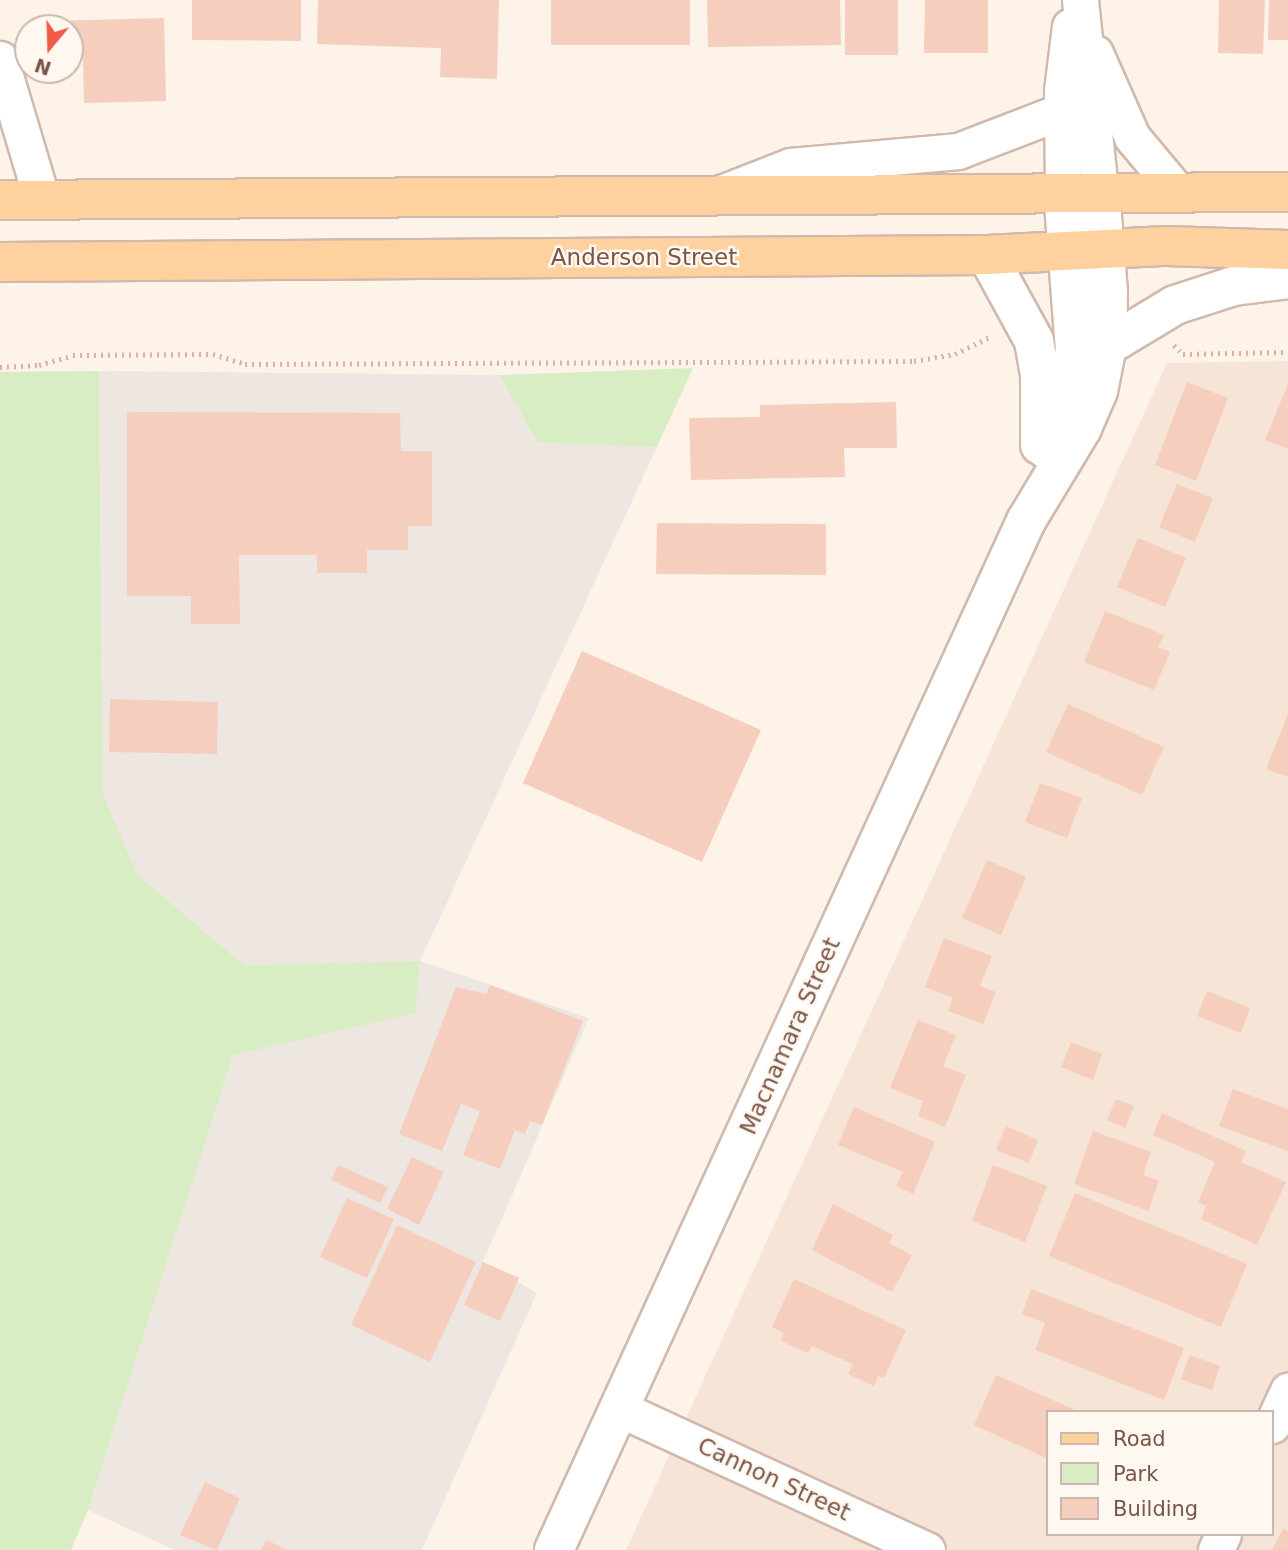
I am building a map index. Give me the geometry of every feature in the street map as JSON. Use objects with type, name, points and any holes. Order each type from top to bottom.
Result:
[{"type":"main road","points":[[0,201],[715,196],[1082,190],[1288,192]]},
{"type":"main road","name":"Anderson Street","points":[[0,262],[987,255],[1106,248],[1288,250]]},
{"type":"street","points":[[1073,0],[1062,111],[1082,190]]},
{"type":"street","points":[[1080,0],[1085,35],[1082,190]]},
{"type":"street","points":[[1085,35],[1114,89],[1132,137],[1178,192]]},
{"type":"street","points":[[0,58],[42,200]]},
{"type":"street","points":[[715,196],[790,166],[958,151],[1062,111]]},
{"type":"street","name":"Macnamara Street","points":[[554,1550],[1026,521],[1091,409],[1107,346],[1106,248],[1082,190]]},
{"type":"street","name":"Macnamara Street","points":[[1026,521],[1040,464],[1061,414],[1075,350],[1068,251],[1082,190]]},
{"type":"street","points":[[987,255],[1024,318],[1040,374],[1040,464]]},
{"type":"street","points":[[1107,346],[1175,305],[1234,286],[1288,279]]},
{"type":"street","points":[[1274,1421],[1288,1390]]},
{"type":"street","name":"Cannon Street","points":[[620,1409],[927,1550]]},
{"type":"path","points":[[0,367],[39,365],[74,355],[199,354],[245,363],[914,361],[955,354],[1024,318]]},
{"type":"shaded area","points":[[1288,361],[1288,1550],[626,1550],[1167,363]]},
{"type":"shaded area","points":[[99,371],[499,375],[538,443],[657,447],[420,961],[244,965],[137,874],[103,794]]},
{"type":"shaded area","points":[[420,961],[589,1018],[483,1262],[537,1293],[422,1550],[174,1550],[88,1510],[233,1054],[416,1013]]},
{"type":"green space","points":[[693,368],[657,447],[538,443],[499,375]]},
{"type":"green space","points":[[99,371],[103,794],[137,874],[244,965],[420,961],[416,1013],[233,1055],[88,1510],[71,1550],[0,1550],[0,372]]},
{"type":"building","points":[[192,0],[301,0],[301,41],[192,40]]},
{"type":"building","points":[[318,0],[499,0],[497,79],[440,77],[441,48],[317,44]]},
{"type":"building","points":[[551,0],[690,0],[690,45],[551,45]]},
{"type":"building","points":[[707,0],[840,0],[841,45],[708,47]]},
{"type":"building","points":[[845,0],[898,0],[898,55],[845,55]]},
{"type":"building","points":[[925,0],[988,0],[988,53],[924,53]]},
{"type":"building","points":[[1219,0],[1265,0],[1263,54],[1218,53]]},
{"type":"building","points":[[1269,0],[1288,0],[1288,40],[1268,40]]},
{"type":"building","points":[[164,18],[166,101],[84,103],[84,20]]},
{"type":"building","points":[[1187,382],[1228,398],[1196,481],[1155,465]]},
{"type":"building","points":[[1288,384],[1288,449],[1265,440]]},
{"type":"building","points":[[896,402],[897,448],[844,448],[845,477],[691,480],[689,418],[760,417],[760,405]]},
{"type":"building","points":[[127,412],[400,413],[401,451],[432,451],[432,526],[408,526],[408,550],[367,550],[367,573],[317,573],[317,555],[239,555],[240,624],[191,624],[191,596],[127,596]]},
{"type":"building","points":[[1177,484],[1213,498],[1195,542],[1159,527]]},
{"type":"building","points":[[657,523],[826,524],[826,575],[656,574]]},
{"type":"building","points":[[1138,538],[1186,558],[1165,607],[1117,587]]},
{"type":"building","points":[[1105,611],[1164,635],[1158,647],[1170,652],[1154,690],[1084,662]]},
{"type":"building","points":[[582,651],[761,730],[702,862],[523,783]]},
{"type":"building","points":[[110,699],[218,702],[217,754],[109,752]]},
{"type":"building","points":[[1068,704],[1164,747],[1142,795],[1046,752]]},
{"type":"building","points":[[1288,714],[1288,777],[1266,769]]},
{"type":"building","points":[[1040,783],[1082,798],[1067,838],[1025,822]]},
{"type":"building","points":[[987,860],[1026,877],[1001,935],[962,918]]},
{"type":"building","points":[[944,938],[992,956],[980,986],[996,992],[983,1024],[948,1011],[953,998],[925,987]]},
{"type":"building","points":[[490,985],[583,1021],[542,1125],[530,1121],[525,1134],[515,1130],[500,1169],[463,1155],[480,1111],[461,1104],[442,1151],[399,1134],[456,987],[486,994]]},
{"type":"building","points":[[1207,991],[1250,1008],[1241,1033],[1197,1016]]},
{"type":"building","points":[[918,1020],[956,1035],[943,1066],[966,1075],[945,1127],[918,1116],[923,1101],[890,1088]]},
{"type":"building","points":[[1071,1042],[1102,1054],[1093,1080],[1061,1067]]},
{"type":"building","points":[[1233,1089],[1288,1109],[1288,1151],[1219,1126]]},
{"type":"building","points":[[1116,1099],[1134,1106],[1125,1128],[1107,1120]]},
{"type":"building","points":[[854,1107],[935,1142],[913,1194],[896,1186],[903,1172],[838,1145]]},
{"type":"building","points":[[1162,1113],[1246,1151],[1241,1162],[1286,1182],[1257,1245],[1201,1219],[1206,1206],[1198,1202],[1215,1162],[1153,1135]]},
{"type":"building","points":[[1006,1126],[1038,1140],[1029,1163],[996,1150]]},
{"type":"building","points":[[1093,1131],[1151,1152],[1143,1175],[1159,1181],[1148,1211],[1074,1184]]},
{"type":"building","points":[[412,1157],[444,1172],[419,1225],[387,1209]]},
{"type":"building","points":[[338,1165],[388,1187],[380,1203],[331,1180]]},
{"type":"building","points":[[993,1165],[1047,1186],[1025,1242],[972,1221]]},
{"type":"building","points":[[1075,1193],[1247,1264],[1221,1327],[1049,1256]]},
{"type":"building","points":[[347,1198],[394,1219],[367,1278],[320,1257]]},
{"type":"building","points":[[833,1204],[893,1235],[889,1243],[912,1255],[892,1292],[812,1250]]},
{"type":"building","points":[[397,1225],[476,1262],[430,1362],[351,1325]]},
{"type":"building","points":[[483,1262],[519,1278],[500,1321],[464,1305]]},
{"type":"building","points":[[794,1279],[906,1330],[884,1378],[878,1376],[874,1386],[848,1374],[853,1364],[812,1346],[808,1353],[781,1341],[784,1333],[772,1327]]},
{"type":"building","points":[[1031,1289],[1184,1348],[1164,1400],[1035,1350],[1045,1323],[1022,1314]]},
{"type":"building","points":[[1190,1355],[1220,1366],[1212,1390],[1181,1379]]},
{"type":"building","points":[[996,1375],[1075,1410],[1046,1410],[1046,1458],[974,1425]]},
{"type":"building","points":[[205,1482],[240,1498],[217,1550],[180,1535]]},
{"type":"building","points":[[1283,1529],[1288,1531],[1288,1550],[1272,1550]]},
{"type":"building","points":[[266,1540],[288,1550],[261,1550]]}]
